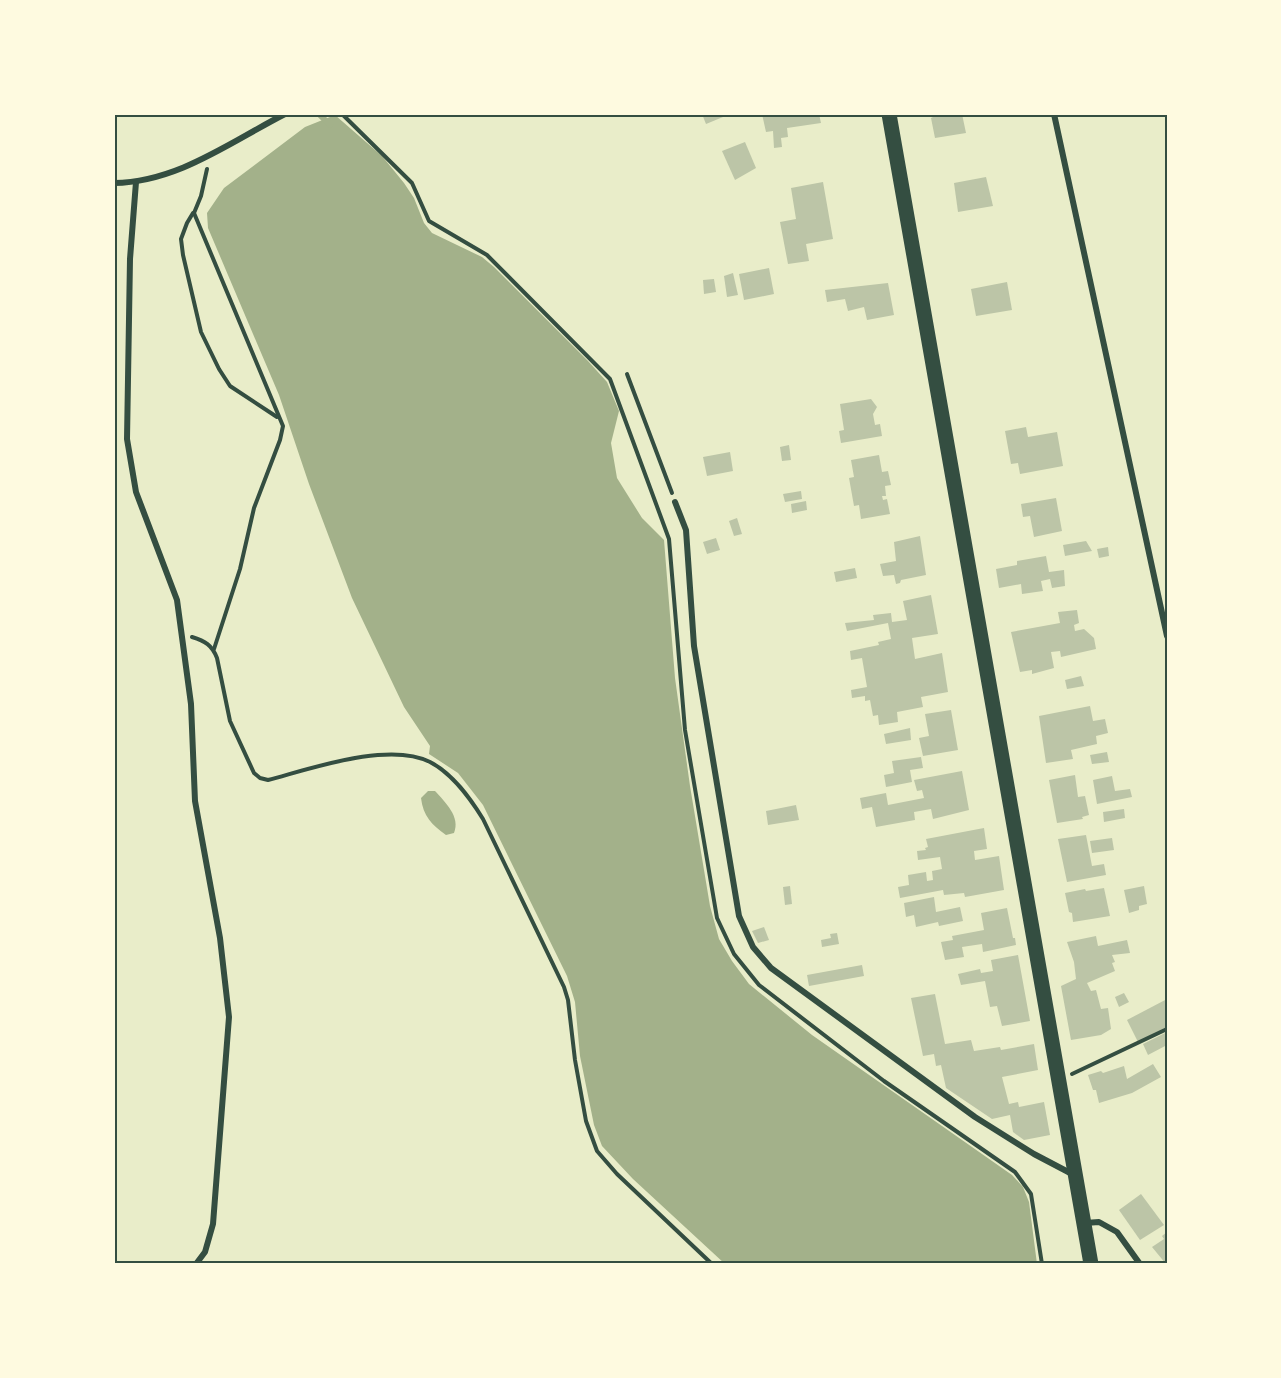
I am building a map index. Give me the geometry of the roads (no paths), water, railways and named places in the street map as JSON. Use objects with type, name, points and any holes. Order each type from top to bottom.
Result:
[{"type":"main road","points":[[889,114],[1090,1264]]},
{"type":"street","points":[[114,183],[136,182],[181,170],[285,114]]},
{"type":"street","points":[[1054,114],[1167,636]]},
{"type":"street","points":[[136,182],[130,259],[127,439],[136,492],[177,600],[191,704],[195,801],[220,938],[229,1017],[213,1224],[205,1252],[196,1264]]},
{"type":"street","points":[[675,502],[686,530],[694,646],[739,916],[753,946],[771,968],[975,1117],[1034,1154],[1075,1175]]},
{"type":"street","points":[[1083,1222],[1099,1222],[1109,1226],[1117,1232],[1140,1264]]},
{"type":"waterway","points":[[320,115],[330,125]]}]
